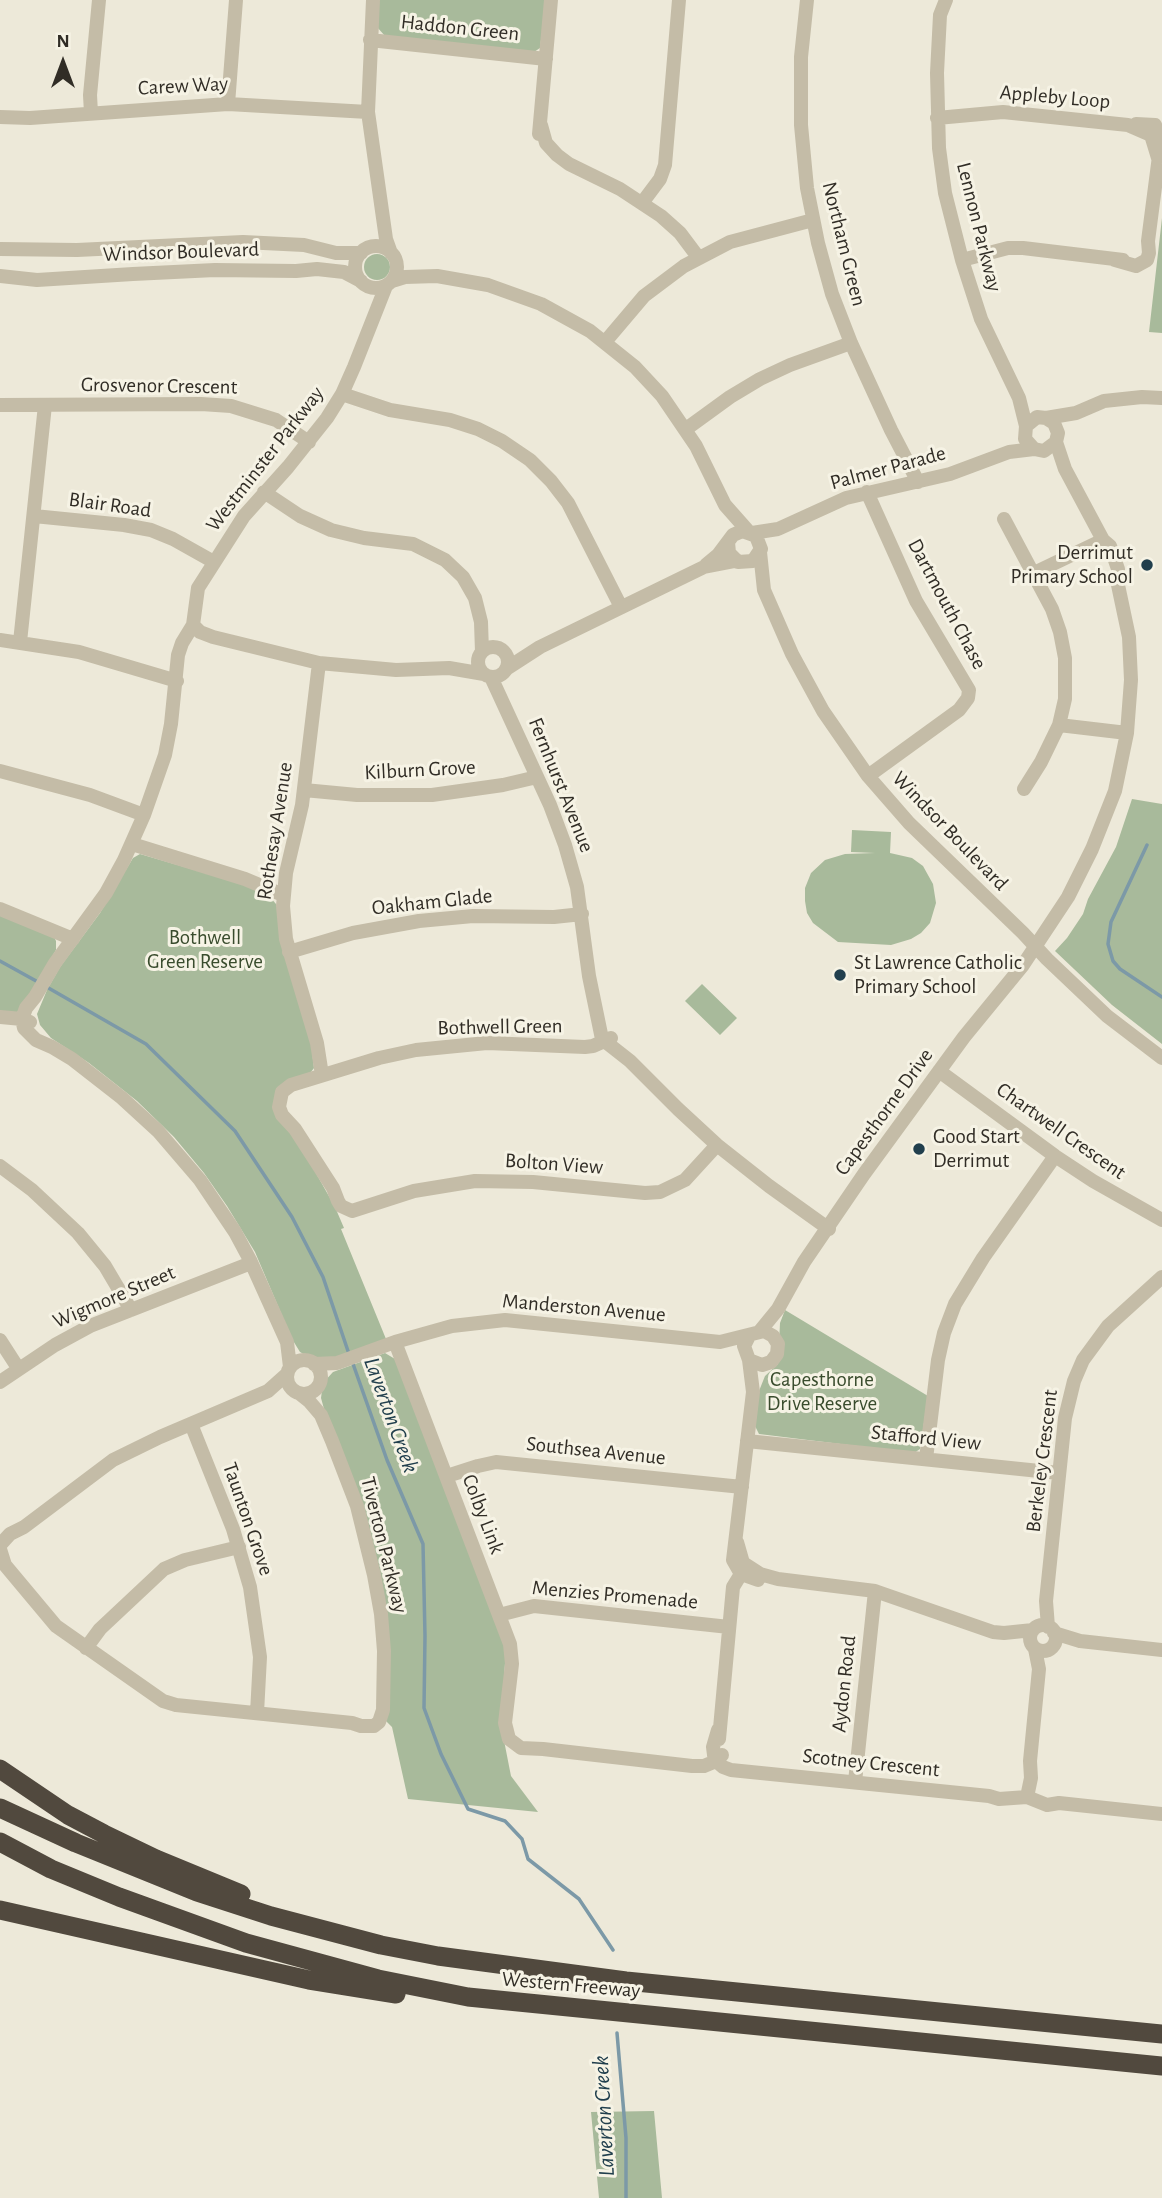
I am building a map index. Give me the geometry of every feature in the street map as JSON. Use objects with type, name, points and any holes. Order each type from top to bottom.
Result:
[{"type":"highway","points":[[0,1769],[68,1815],[156,1858],[286,1912],[438,1956]]},
{"type":"highway","name":"Western Freeway","points":[[0,1808],[76,1843],[197,1892],[283,1919],[381,1945],[438,1956],[626,1980],[1162,2034]]},
{"type":"highway","name":"Western Freeway","points":[[0,1842],[51,1868],[119,1897],[246,1943],[378,1979],[484,2000],[1162,2066]]},
{"type":"highway","points":[[0,1910],[322,1982],[387,1993],[484,2000]]},
{"type":"street","points":[[91,113],[90,95],[99,0]]},
{"type":"street","points":[[228,104],[236,0]]},
{"type":"street","points":[[373,0],[368,112],[386,239],[397,270],[389,284]]},
{"type":"street","points":[[551,0],[538,138],[541,153],[553,162],[569,164],[607,182],[642,203],[673,226],[698,257]]},
{"type":"street","points":[[642,203],[660,178],[665,165],[679,0]]},
{"type":"street","name":"Northam Green","points":[[807,0],[802,37],[800,105],[813,220],[832,294],[851,344],[918,482]]},
{"type":"street","name":"Lennon Parkway","points":[[946,0],[939,7],[937,118],[945,192],[962,260],[981,319],[1019,398],[1027,443],[1050,456],[1065,469]]},
{"type":"street","name":"Haddon Green","points":[[370,40],[546,58]]},
{"type":"street","name":"Carew Way","points":[[0,117],[228,104],[368,112]]},
{"type":"street","name":"Appleby Loop","points":[[937,118],[1003,112],[1128,125],[1147,123],[1158,128],[1161,141],[1148,241],[1137,257],[1115,260],[1016,248],[962,260]]},
{"type":"street","points":[[199,627],[216,629],[241,643],[273,653],[319,663],[396,670],[449,668],[497,673],[540,647],[704,567],[737,561],[749,563],[760,551],[759,540],[726,505],[686,429],[650,382],[605,342],[559,313],[488,285],[437,276],[405,276],[375,288],[363,283],[357,276],[356,264],[378,227],[382,208]]},
{"type":"street","points":[[605,342],[644,296],[698,257],[730,242],[813,220]]},
{"type":"street","name":"Windsor Boulevard","points":[[1,251],[243,242],[304,245],[336,253],[365,251]]},
{"type":"street","points":[[365,251],[381,247],[407,265],[437,276]]},
{"type":"street","name":"Windsor Boulevard","points":[[3,272],[37,280],[215,270],[317,269],[344,272],[363,283]]},
{"type":"street","name":"Westminster Parkway","points":[[363,283],[370,306],[370,326]]},
{"type":"street","name":"Westminster Parkway","points":[[26,1023],[26,1008],[55,962],[106,893],[144,815],[165,755],[177,681],[199,627],[196,593],[234,528],[309,442],[342,394],[389,284]]},
{"type":"street","points":[[686,429],[760,379],[790,365],[851,344]]},
{"type":"street","points":[[342,394],[390,410],[450,420],[478,429],[530,460],[568,503],[621,607]]},
{"type":"street","name":"Lennon Parkway","points":[[1019,398],[1054,423],[1065,469],[1115,557],[1130,660],[1127,733],[1115,791],[1092,849],[1068,897],[1034,946]]},
{"type":"street","points":[[1009,452],[1033,419],[1076,413],[1104,401],[1162,398]]},
{"type":"street","name":"Grosvenor Crescent","points":[[0,405],[231,406],[276,420],[309,442]]},
{"type":"street","points":[[20,642],[45,405]]},
{"type":"street","points":[[1036,450],[1049,449],[1057,440],[1063,426],[1076,413]]},
{"type":"street","name":"Palmer Parade","points":[[750,532],[778,529],[846,498],[950,474],[1009,452],[1036,450]]},
{"type":"street","points":[[264,492],[300,516],[331,530],[364,538],[413,544],[436,554],[454,567],[469,586],[481,622],[508,661],[497,673]]},
{"type":"street","name":"Dartmouth Chase","points":[[867,492],[916,601],[969,690],[968,698],[959,710],[868,776]]},
{"type":"street","points":[[726,505],[729,553],[737,561]]},
{"type":"street","name":"Blair Road","points":[[34,516],[150,530],[173,539],[214,562]]},
{"type":"street","points":[[1004,519],[1034,573],[1057,622],[1063,643],[1066,684],[1059,725],[1051,746],[1024,789]]},
{"type":"street","name":"Palmer Parade","points":[[760,551],[778,529]]},
{"type":"street","points":[[704,567],[737,532],[750,532]]},
{"type":"street","points":[[1034,573],[1103,540]]},
{"type":"street","name":"Windsor Boulevard","points":[[760,551],[764,590],[792,654],[811,689],[868,776],[909,823],[1034,946],[1107,1016],[1162,1058]]},
{"type":"street","name":"Windsor Boulevard","points":[[737,561],[764,590]]},
{"type":"street","points":[[481,622],[481,653],[478,663],[497,673]]},
{"type":"street","points":[[0,640],[95,656],[177,681]]},
{"type":"street","points":[[449,668],[470,661],[490,647],[517,651],[540,647]]},
{"type":"street","name":"Rothesay Avenue","points":[[319,663],[304,790],[283,889],[284,928],[289,952],[328,1072]]},
{"type":"street","name":"Fernhurst Avenue","points":[[497,673],[504,701],[565,845],[582,914],[589,976],[605,1036]]},
{"type":"street","points":[[1059,725],[1127,733]]},
{"type":"street","points":[[0,771],[90,795],[144,815]]},
{"type":"street","name":"Kilburn Grove","points":[[304,790],[357,795],[432,795],[503,785],[537,777]]},
{"type":"street","points":[[132,844],[283,889]]},
{"type":"street","points":[[0,909],[73,939]]},
{"type":"street","name":"Oakham Glade","points":[[289,952],[353,933],[428,919],[493,915],[560,917],[582,914]]},
{"type":"street","name":"Capesthorne Drive","points":[[755,1334],[778,1309],[804,1262],[864,1174],[1034,946]]},
{"type":"street","points":[[0,1019],[8,1026],[26,1023],[36,1040],[52,1046],[106,1085],[158,1131],[200,1180],[235,1231],[287,1342],[288,1383],[296,1392]]},
{"type":"street","points":[[605,1036],[623,1048],[630,1061],[717,1145],[829,1228]]},
{"type":"street","name":"Bothwell Green","points":[[287,1094],[328,1072],[379,1058],[452,1045],[508,1043],[593,1046],[605,1036]]},
{"type":"street","name":"Chartwell Crescent","points":[[939,1071],[1055,1156],[1104,1188],[1162,1220]]},
{"type":"street","name":"Bolton View","points":[[287,1094],[288,1110],[295,1129],[333,1188],[349,1202],[371,1204],[433,1187],[496,1181],[660,1192],[685,1180],[717,1145]]},
{"type":"street","points":[[926,1459],[937,1360],[955,1304],[983,1258],[1055,1156]]},
{"type":"street","points":[[0,1166],[32,1190],[78,1233],[105,1266],[131,1310]]},
{"type":"street","name":"Wigmore Street","points":[[0,1382],[71,1335],[251,1263]]},
{"type":"street","name":"Berkeley Crescent","points":[[1027,1793],[1068,1400],[1083,1360],[1108,1326],[1162,1277]]},
{"type":"street","name":"Capesthorne Drive","points":[[776,1339],[778,1309]]},
{"type":"street","name":"Manderston Avenue","points":[[311,1362],[337,1363],[395,1342],[452,1326],[505,1320],[720,1342],[755,1334]]},
{"type":"street","points":[[717,1757],[713,1746],[718,1730],[733,1599],[745,1573],[737,1542],[753,1392],[744,1346],[755,1334],[769,1333],[776,1339],[777,1354],[767,1364],[753,1392]]},
{"type":"street","points":[[0,1340],[18,1368]]},
{"type":"street","points":[[268,1391],[309,1393],[319,1383],[320,1373],[287,1342]]},
{"type":"street","name":"Colby Link","points":[[395,1342],[512,1655],[505,1727],[509,1739],[521,1748],[682,1763],[717,1757]]},
{"type":"street","points":[[720,1342],[757,1364],[767,1364]]},
{"type":"street","points":[[257,1713],[176,1705],[163,1701],[56,1626],[5,1565],[1,1544],[14,1539],[24,1527],[113,1460],[268,1391],[298,1361],[311,1362]]},
{"type":"street","name":"Manderston Avenue","points":[[319,1383],[337,1363]]},
{"type":"street","name":"Tiverton Parkway","points":[[257,1713],[352,1723],[371,1717],[377,1718],[383,1689],[383,1631],[374,1575],[355,1499],[321,1415],[319,1383]]},
{"type":"street","name":"Tiverton Parkway","points":[[296,1392],[309,1401],[321,1415]]},
{"type":"street","name":"Taunton Grove","points":[[191,1424],[239,1547],[250,1587],[258,1639],[260,1685],[257,1713]]},
{"type":"street","name":"Stafford View","points":[[747,1441],[1059,1473]]},
{"type":"street","name":"Southsea Avenue","points":[[447,1476],[496,1462],[742,1487]]},
{"type":"street","points":[[86,1648],[100,1629],[164,1569],[185,1560],[239,1547]]},
{"type":"street","points":[[745,1573],[875,1591],[986,1630],[1162,1650]]},
{"type":"street","name":"Aydon Road","points":[[855,1782],[875,1591]]},
{"type":"street","name":"Menzies Promenade","points":[[499,1615],[534,1606],[729,1627]]},
{"type":"street","name":"Scotney Crescent","points":[[717,1757],[747,1770],[1007,1800],[1027,1793],[1047,1805],[1059,1803],[1162,1814]]},
{"type":"green space","points":[[379,0],[546,0],[540,48],[534,52],[385,36],[377,27]]},
{"type":"green space","points":[[1162,218],[1162,333],[1149,332]]},
{"type":"green space","points":[[377,254],[386,258],[390,267],[386,276],[377,280],[368,276],[364,267],[368,258]]},
{"type":"green space","points":[[1132,799],[1162,804],[1162,1044],[1112,1005],[1055,951],[1083,914],[1088,899],[1116,847]]},
{"type":"green space","points":[[852,830],[891,832],[890,853],[912,858],[923,866],[933,884],[936,903],[930,923],[921,933],[891,945],[838,942],[813,923],[807,913],[805,901],[805,888],[811,873],[825,860],[845,854],[875,853],[851,852]]},
{"type":"green space","name":"Bothwell Green Reserve","points":[[140,854],[246,885],[269,896],[276,904],[310,1034],[314,1068],[278,1091],[312,1166],[335,1207],[344,1228],[341,1229],[386,1339],[331,1359],[311,1358],[300,1352],[255,1252],[204,1173],[174,1137],[137,1101],[89,1063],[51,1038],[40,1025],[37,1014],[60,967],[100,913],[133,858]]},
{"type":"green space","points":[[0,912],[54,937],[56,941],[56,950],[19,1012],[0,1012]]},
{"type":"green space","points":[[702,984],[737,1018],[720,1035],[685,1001]]},
{"type":"green space","name":"Capesthorne Drive Reserve","points":[[785,1310],[928,1396],[920,1449],[914,1453],[759,1434],[755,1426],[759,1391],[765,1376],[778,1364],[780,1323]]},
{"type":"green space","points":[[385,1353],[395,1359],[506,1648],[501,1725],[509,1766],[511,1776],[538,1812],[408,1799],[392,1727],[385,1720],[389,1645],[321,1398],[323,1383],[333,1372]]},
{"type":"green space","points":[[654,2111],[662,2198],[599,2198],[591,2112]]},
{"type":"waterway","points":[[1147,845],[1111,922],[1108,944],[1113,961],[1120,969],[1162,997]]},
{"type":"waterway","name":"Laverton Creek","points":[[0,961],[38,982]]},
{"type":"waterway","name":"Laverton Creek","points":[[45,986],[146,1044],[235,1131],[292,1217],[323,1277],[349,1354]]},
{"type":"waterway","name":"Laverton Creek","points":[[352,1361],[387,1460],[423,1544],[424,1708],[441,1754],[468,1809],[505,1821],[522,1839],[528,1859],[579,1899],[613,1950]]},
{"type":"waterway","name":"Laverton Creek","points":[[617,2033],[626,2138],[626,2198]]},
{"type":"place","name":"Derrimut Primary School","points":[[1147,565]]},
{"type":"place","name":"St Lawrence Catholic Primary School","points":[[840,975]]},
{"type":"place","name":"Good Start Derrimut","points":[[919,1149]]}]
